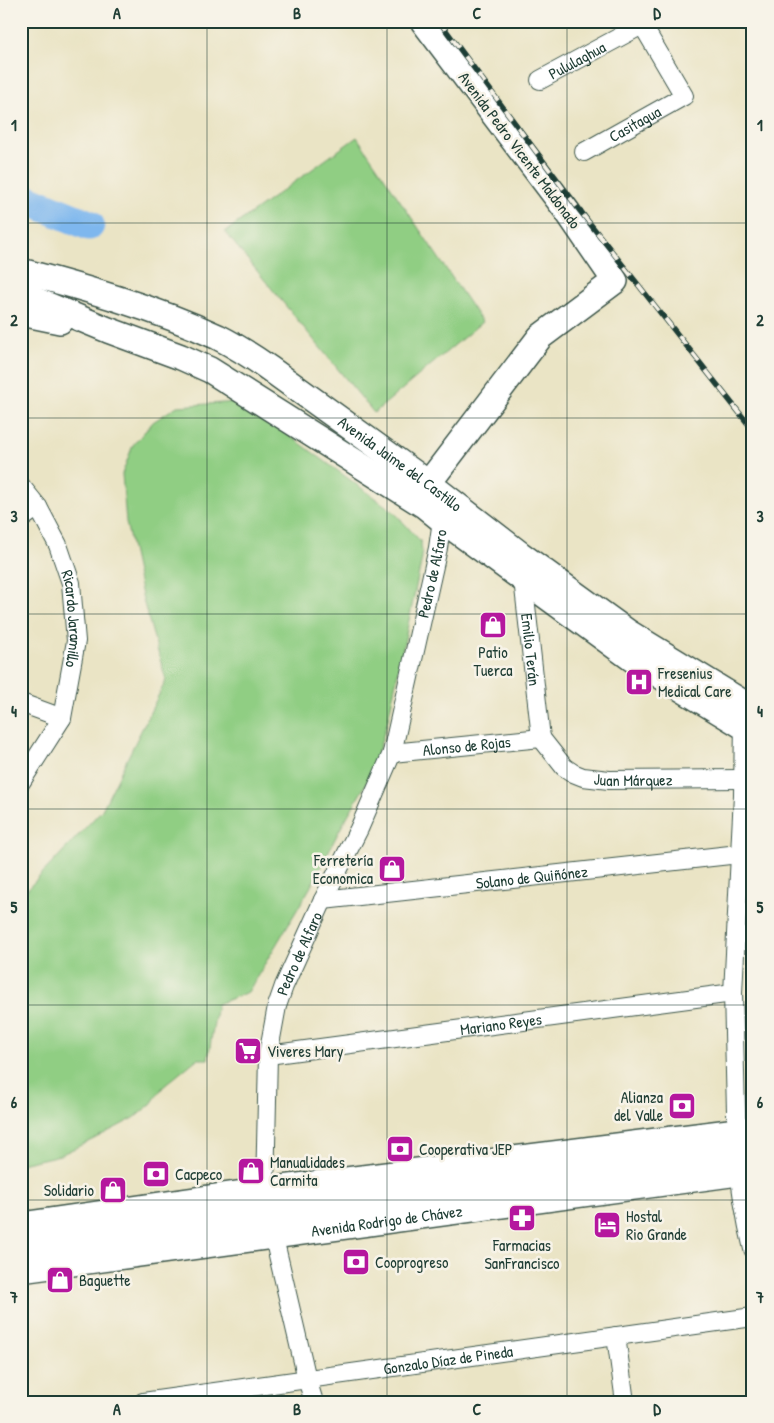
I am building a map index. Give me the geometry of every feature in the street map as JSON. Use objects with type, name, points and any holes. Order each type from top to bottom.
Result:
[{"type":"main road","name":"Avenida Pedro Vicente Maldonado","points":[[422,492],[540,337],[615,281],[567,211],[423,21]]},
{"type":"main road","name":"Avenida Jaime del Castillo","points":[[21,271],[127,302],[170,317],[219,337],[244,351],[270,369],[422,492],[528,571],[629,633],[749,718]]},
{"type":"main road","name":"Avenida Jaime del Castillo","points":[[21,294],[210,370],[422,492]]},
{"type":"main road","points":[[21,313],[108,330]]},
{"type":"main road","name":"Avenida Rodrigo de Chávez","points":[[21,1247],[745,1150]]},
{"type":"main road","name":"Avenida Rodrigo de Chávez","points":[[21,1225],[269,1213]]},
{"type":"main road","name":"Avenida Rodrigo de Chávez","points":[[21,1270],[269,1213]]},
{"type":"street","name":"Pululaghua","points":[[540,80],[641,23]]},
{"type":"street","name":"Casitagua","points":[[584,152],[684,96],[641,23]]},
{"type":"street","name":"Ricardo Jaramillo","points":[[21,486],[38,508],[58,545],[71,583],[76,641],[62,718],[21,782]]},
{"type":"street","points":[[21,519],[38,508]]},
{"type":"street","name":"Pedro de Alfaro","points":[[314,1402],[269,1213],[268,1055],[277,1006],[284,986],[323,900],[359,828],[392,753],[446,510]]},
{"type":"street","name":"Emilio Terán","points":[[528,571],[541,738]]},
{"type":"street","points":[[21,703],[62,718]]},
{"type":"street","points":[[749,718],[743,779],[733,993],[745,1150],[744,1208],[753,1249]]},
{"type":"street","name":"Alonso de Rojas","points":[[392,753],[541,738]]},
{"type":"street","name":"Juan Márquez","points":[[541,738],[564,767],[573,774],[583,777],[609,780],[743,779]]},
{"type":"street","name":"Solano de Quiñónez","points":[[323,900],[739,854]]},
{"type":"street","name":"Mariano Reyes","points":[[268,1055],[733,993]]},
{"type":"street","name":"Gonzalo Díaz de Pineda","points":[[143,1402],[753,1317]]},
{"type":"street","points":[[616,1336],[625,1402]]},
{"type":"green space","points":[[357,137],[482,322],[374,413],[225,232]]},
{"type":"green space","points":[[239,402],[263,416],[394,512],[421,542],[422,558],[388,720],[371,775],[339,831],[310,888],[248,992],[217,1004],[208,1059],[197,1059],[163,1087],[151,1104],[134,1118],[60,1155],[21,1164],[21,896],[102,810],[166,680],[143,600],[126,522],[122,474],[133,445],[153,422],[177,406]]},
{"type":"waterway","points":[[21,197],[89,225]]},
{"type":"railway","points":[[439,21],[580,211],[753,430]]},
{"type":"place","name":"Patio Tuerca","points":[[493,625]]},
{"type":"place","name":"Fresenius Medical Care","points":[[639,682]]},
{"type":"place","name":"Ferretería Economica","points":[[392,869]]},
{"type":"place","name":"Viveres Mary","points":[[248,1051]]},
{"type":"place","name":"Alianza del Valle","points":[[682,1106]]},
{"type":"place","name":"Cooperativa JEP","points":[[400,1149]]},
{"type":"place","name":"Manualidades Carmita","points":[[251,1171]]},
{"type":"place","name":"Cacpeco","points":[[156,1174]]},
{"type":"place","name":"Solidario","points":[[113,1190]]},
{"type":"place","name":"Farmacias SanFrancisco","points":[[522,1218]]},
{"type":"place","name":"Hostal Rio Grande","points":[[607,1225]]},
{"type":"place","name":"Cooprogreso","points":[[356,1262]]},
{"type":"place","name":"Baguette","points":[[60,1280]]}]
